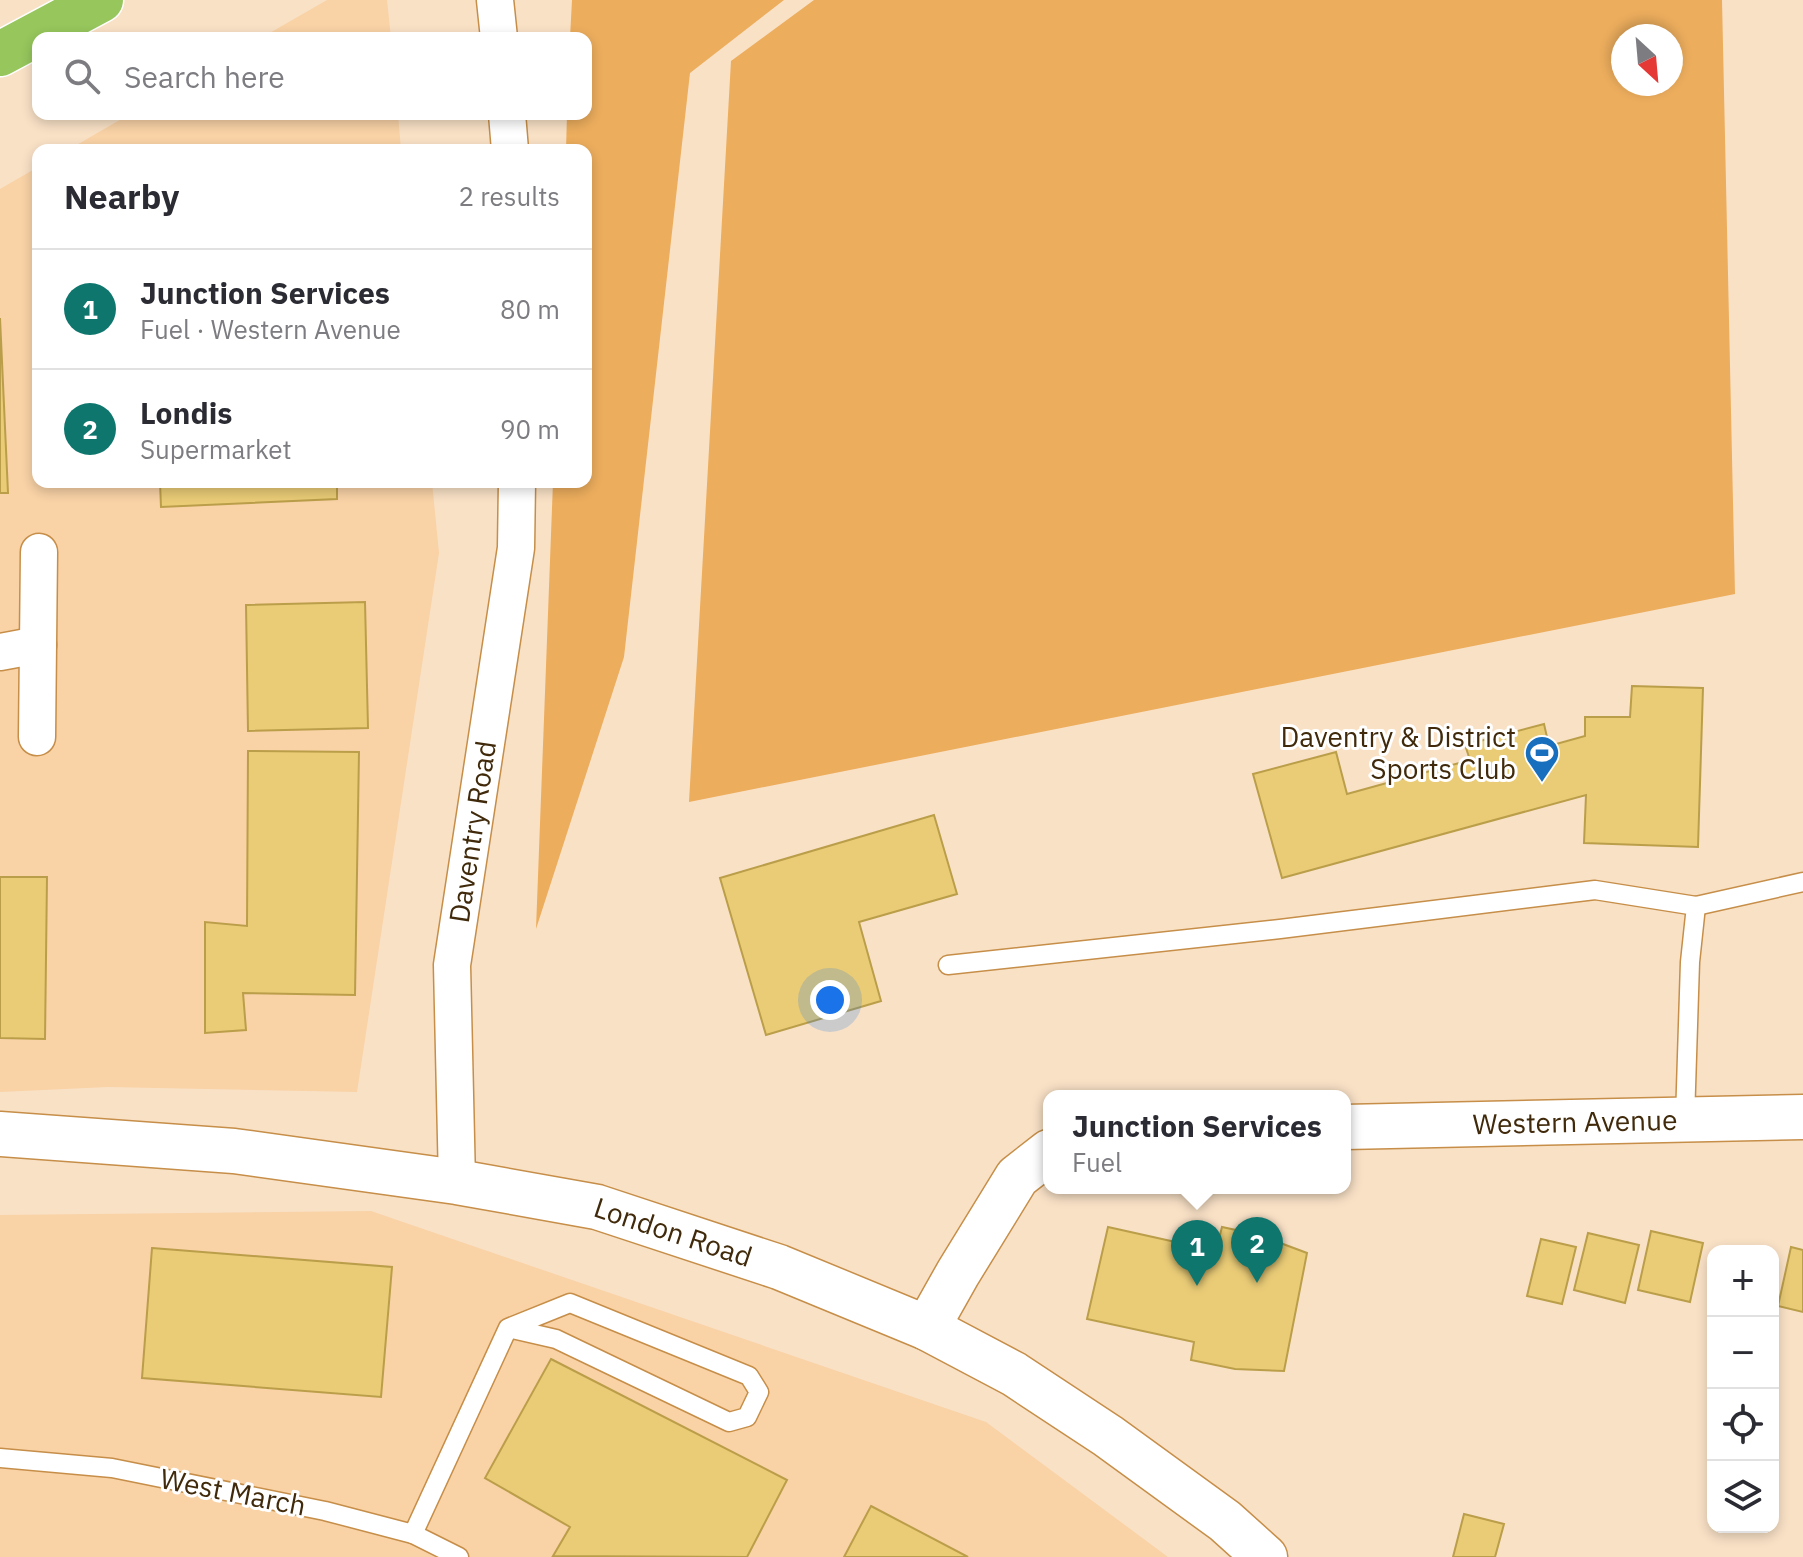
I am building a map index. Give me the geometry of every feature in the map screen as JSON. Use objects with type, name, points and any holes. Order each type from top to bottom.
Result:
[{"type":"highway","points":[[41,32],[101,0]]},
{"type":"highway","points":[[0,54],[32,37]]},
{"type":"main road","name":"Western Avenue","points":[[1351,1127],[1803,1117]]},
{"type":"main road","name":"London Road","points":[[0,1134],[234,1151],[457,1182],[597,1207],[779,1267],[927,1328],[1014,1374],[1108,1436],[1225,1521],[1265,1557]]},
{"type":"main road","points":[[927,1328],[1017,1177],[1043,1157]]},
{"type":"street","points":[[495,0],[498,32]]},
{"type":"street","points":[[508,120],[510,144]]},
{"type":"street","name":"Daventry Road","points":[[457,1182],[452,965],[516,548],[517,488]]},
{"type":"street","points":[[37,737],[39,552]]},
{"type":"street","points":[[0,652],[38,645]]},
{"type":"lane","points":[[948,965],[1280,929],[1595,890],[1696,906],[1803,882]]},
{"type":"lane","points":[[1685,1119],[1690,962],[1696,906]]},
{"type":"lane","points":[[413,1534],[508,1328],[570,1303],[749,1376],[759,1392],[747,1417],[729,1422],[556,1339],[508,1328]]},
{"type":"lane","name":"West March","points":[[0,1458],[112,1468],[325,1511],[413,1534],[459,1557]]},
{"type":"shaded area","points":[[327,0],[387,0],[390,32],[271,32]]},
{"type":"shaded area","points":[[572,0],[784,0],[690,73],[624,657],[536,929],[553,488],[592,488],[592,144],[566,144],[567,120],[592,120],[592,32],[570,32]]},
{"type":"shaded area","points":[[814,0],[1722,0],[1735,594],[689,802],[731,61]]},
{"type":"shaded area","points":[[120,120],[398,120],[400,144],[78,144]]},
{"type":"shaded area","points":[[32,170],[32,488],[433,488],[439,553],[357,1092],[108,1087],[0,1092],[0,189]]},
{"type":"shaded area","points":[[371,1211],[986,1422],[1168,1557],[0,1557],[0,1215]]},
{"type":"building","points":[[0,318],[8,493],[0,493]]},
{"type":"building","points":[[160,488],[337,488],[337,499],[161,507]]},
{"type":"building","points":[[365,602],[368,728],[248,731],[246,605]]},
{"type":"building","name":"Daventry & District Sports Club","points":[[1632,686],[1703,688],[1698,847],[1584,843],[1586,795],[1282,878],[1253,774],[1336,752],[1347,794],[1470,760],[1465,745],[1544,724],[1549,746],[1585,736],[1585,717],[1630,717]]},
{"type":"building","points":[[248,751],[359,752],[355,995],[243,993],[246,1030],[205,1033],[205,922],[247,926]]},
{"type":"building","points":[[934,815],[957,894],[859,922],[881,1001],[766,1035],[720,878]]},
{"type":"building","points":[[0,877],[47,877],[45,1039],[0,1038]]},
{"type":"building","points":[[1108,1227],[1216,1251],[1222,1227],[1259,1235],[1307,1253],[1284,1371],[1235,1369],[1191,1360],[1194,1342],[1087,1319]]},
{"type":"building","points":[[1651,1231],[1703,1243],[1690,1302],[1638,1290]]},
{"type":"building","points":[[1588,1233],[1639,1245],[1625,1303],[1574,1290]]},
{"type":"building","points":[[1541,1239],[1576,1247],[1562,1304],[1527,1296]]},
{"type":"building","points":[[1791,1247],[1803,1250],[1803,1312],[1779,1306]]},
{"type":"building","points":[[152,1248],[392,1267],[381,1397],[142,1378]]},
{"type":"building","points":[[551,1359],[787,1480],[747,1557],[553,1556],[570,1527],[485,1478]]},
{"type":"building","points":[[871,1506],[968,1557],[844,1557]]},
{"type":"building","points":[[1464,1514],[1504,1524],[1495,1557],[1453,1557]]},
{"type":"place","name":"Daventry & District Sports Club","points":[[1542,784]]},
{"type":"place","name":"Londis","points":[[1257,1283]]},
{"type":"place","name":"Junction Services","points":[[1197,1286]]}]
